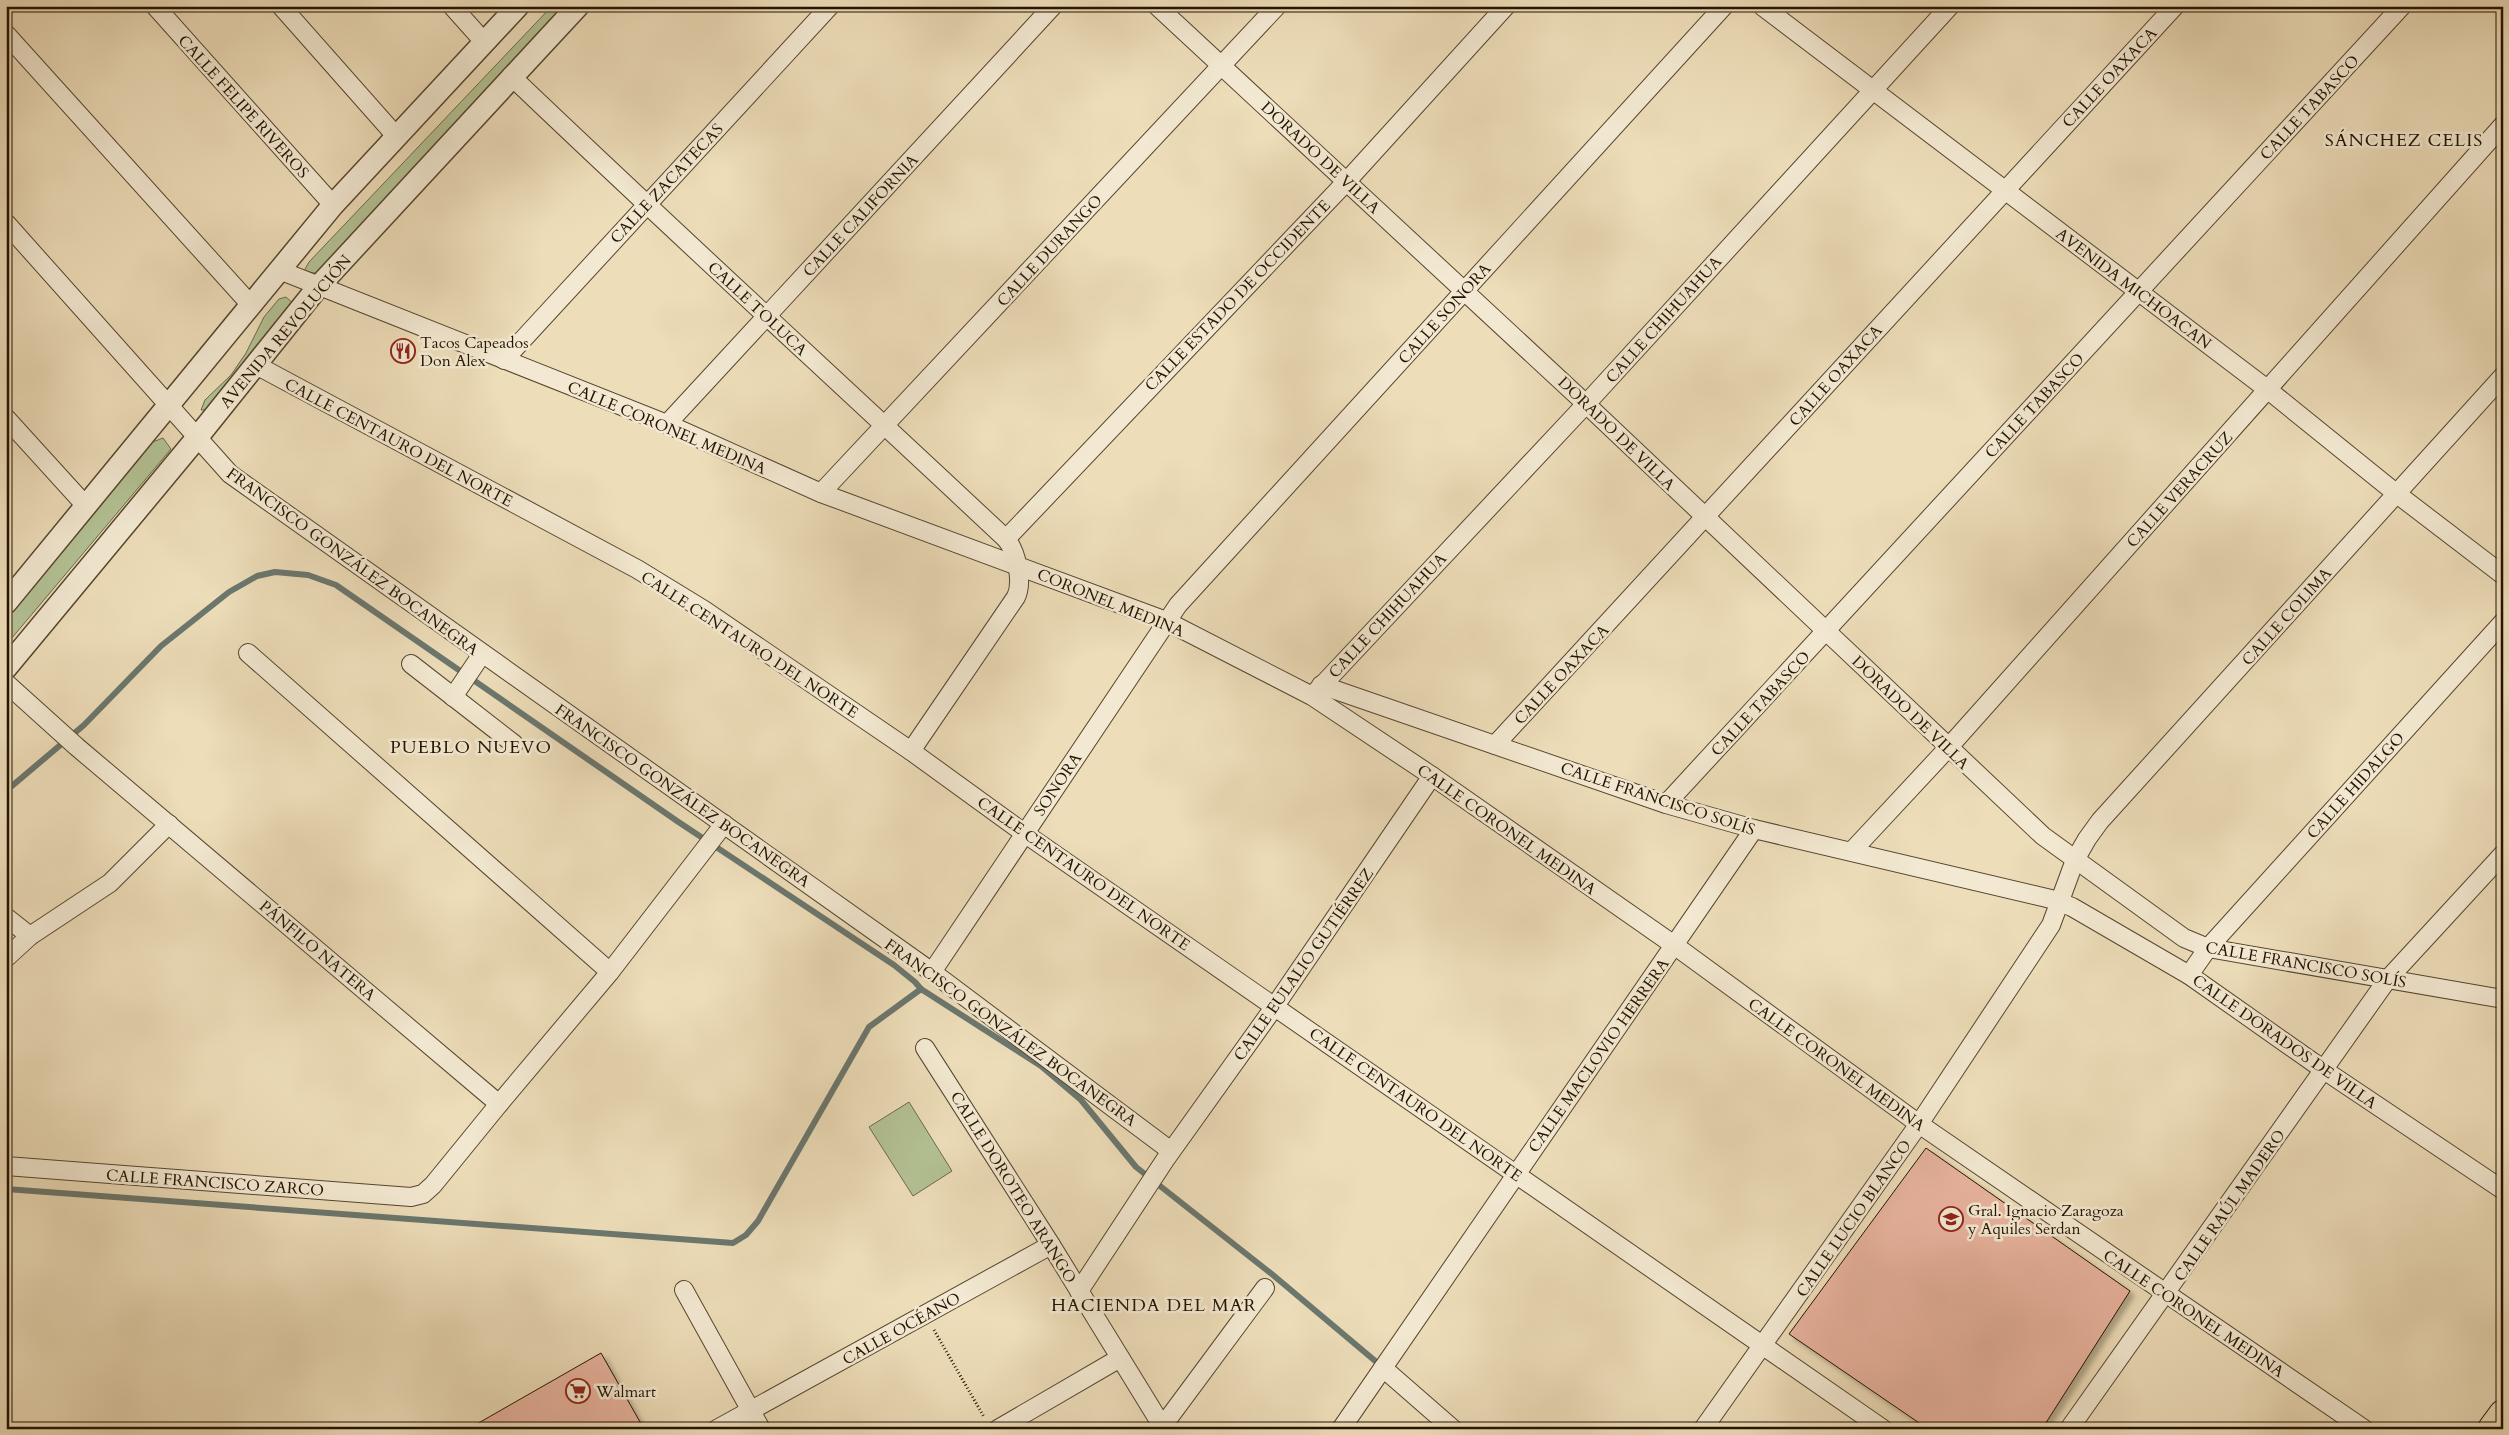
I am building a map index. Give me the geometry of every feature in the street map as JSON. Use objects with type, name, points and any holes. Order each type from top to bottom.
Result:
[{"type":"main road","points":[[2492,1429],[2503,1414]]},
{"type":"street","name":"CALLE FELIPE RIVEROS","points":[[155,6],[333,205]]},
{"type":"street","points":[[281,6],[396,136]]},
{"type":"street","points":[[452,6],[485,43]]},
{"type":"street","points":[[6,603],[333,205],[518,6]]},
{"type":"street","name":"AVENIDA REVOLUCIÓN","points":[[6,668],[196,440],[318,287],[578,6]]},
{"type":"street","name":"CALLE ZACATECAS","points":[[504,360],[645,204],[830,6]]},
{"type":"street","name":"CALLE CALIFORNIA","points":[[667,424],[1053,6]]},
{"type":"street","name":"DORADO DE VILLA","points":[[1157,6],[1586,404],[1948,748],[2043,836],[2075,860]]},
{"type":"street","name":"CALLE DURANGO","points":[[821,493],[1277,6]]},
{"type":"street","name":"CALLE ESTADO DE OCCIDENTE","points":[[1006,539],[1346,181],[1506,6]]},
{"type":"street","name":"CALLE SONORA","points":[[1166,621],[1196,585],[1724,6]]},
{"type":"street","name":"AVENIDA MICHOACAN","points":[[1762,6],[2268,390],[2397,494],[2503,575]]},
{"type":"street","name":"CALLE CHIHUAHUA","points":[[1316,691],[1586,404],[1950,6]]},
{"type":"street","name":"CALLE OAXACA","points":[[1495,745],[2175,6]]},
{"type":"street","name":"CALLE TABASCO","points":[[1666,804],[2402,6]]},
{"type":"street","points":[[6,34],[250,304]]},
{"type":"street","name":"CALLE TOLUCA","points":[[512,76],[645,204],[768,315],[1006,539]]},
{"type":"street","name":"CALLE VERACRUZ","points":[[1852,850],[1948,748],[2503,125]]},
{"type":"street","name":"FRANCISCO GONZÁLEZ BOCANEGRA","points":[[6,223],[170,405],[196,440],[230,474],[482,654],[719,831],[932,972],[1168,1155]]},
{"type":"street","name":"CALLE CORONEL MEDINA","points":[[279,270],[667,424],[821,493],[1016,565]]},
{"type":"street","name":"CALLE CENTAURO DEL NORTE","points":[[256,366],[637,569],[727,625],[911,751],[1024,833],[1883,1429]]},
{"type":"street","name":"CALLE COLIMA","points":[[2061,902],[2075,860],[2100,821],[2503,376]]},
{"type":"street","points":[[6,418],[86,506]]},
{"type":"street","points":[[911,751],[1016,597],[1020,583],[1010,544],[1006,539]]},
{"type":"street","name":"CORONEL MEDINA","points":[[1016,565],[1166,621],[1316,691]]},
{"type":"street","name":"SONORA","points":[[932,972],[1166,621]]},
{"type":"street","name":"CALLE HIDALGO","points":[[2189,975],[2208,948],[2503,622]]},
{"type":"street","points":[[248,653],[610,972]]},
{"type":"street","points":[[453,697],[482,654]]},
{"type":"street","points":[[411,664],[514,744]]},
{"type":"street","name":"PÁNFILO NATERA","points":[[6,683],[78,747],[499,1104]]},
{"type":"street","name":"CALLE CORONEL MEDINA","points":[[1316,691],[1432,776],[1674,945],[1920,1124],[2364,1429]]},
{"type":"street","name":"CALLE FRANCISCO SOLÍS","points":[[1316,691],[1495,745],[1666,804],[1754,829],[1852,850],[2061,902]]},
{"type":"street","name":"CALLE EULALIO GUTIÉRREZ","points":[[1079,1291],[1168,1155],[1275,1006],[1432,776]]},
{"type":"street","points":[[6,958],[30,936],[110,883],[169,824]]},
{"type":"street","name":"CALLE MACLOVIO HERRERA","points":[[1341,1429],[1754,829]]},
{"type":"street","points":[[499,1104],[610,972],[719,831]]},
{"type":"street","name":"CALLE RAÚL MADERO","points":[[2069,1429],[2387,980],[2503,854]]},
{"type":"street","name":"CALLE FRANCISCO SOLÍS","points":[[2075,860],[2184,938],[2208,948],[2503,999]]},
{"type":"street","name":"CALLE DORADOS DE VILLA","points":[[2061,902],[2189,975],[2324,1070],[2503,1190]]},
{"type":"street","name":"CALLE LUCIO BLANCO","points":[[1703,1429],[1920,1124],[2051,925],[2061,902]]},
{"type":"street","points":[[6,917],[30,936]]},
{"type":"street","name":"CALLE DOROTEO ARANGO","points":[[925,1048],[1051,1245],[1163,1428]]},
{"type":"street","name":"CALLE FRANCISCO ZARCO","points":[[6,1166],[411,1197],[423,1194],[433,1185],[499,1104]]},
{"type":"street","name":"CALLE OCÉANO","points":[[718,1429],[1051,1245]]},
{"type":"street","points":[[1163,1428],[1265,1288]]},
{"type":"street","points":[[684,1290],[761,1429]]},
{"type":"street","points":[[992,1425],[1120,1358]]},
{"type":"street","points":[[1383,1368],[1453,1429]]},
{"type":"path","points":[[925,1315],[992,1425]]},
{"type":"green space","points":[[552,6],[573,6],[319,274],[304,271],[309,262]]},
{"type":"green space","points":[[286,297],[295,305],[211,410],[201,410],[205,400],[231,375],[246,353],[264,317],[279,299]]},
{"type":"green space","points":[[163,438],[171,449],[6,645],[6,606],[150,443]]},
{"type":"green space","points":[[909,1102],[952,1171],[913,1196],[869,1127]]},
{"type":"building","name":"Gral. Ignacio Zaragoza y Aquiles Serdan","points":[[1926,1148],[2130,1291],[2042,1429],[1928,1429],[1789,1334]]},
{"type":"building","name":"Walmart","points":[[601,1353],[644,1429],[468,1429]]},
{"type":"waterway","points":[[6,791],[84,725],[161,646],[229,592],[257,576],[275,572],[308,575],[336,585],[677,821],[894,965],[921,989]]},
{"type":"waterway","points":[[6,1189],[733,1243],[746,1235],[758,1221],[869,1027],[921,989],[1041,1066],[1081,1100],[1136,1167],[1273,1275],[1380,1365],[1379,1367]]},
{"type":"place","name":"Tacos Capeados Don Alex","points":[[403,351]]},
{"type":"place","name":"Gral. Ignacio Zaragoza y Aquiles Serdan","points":[[1951,1219]]},
{"type":"place","name":"Walmart","points":[[578,1391]]},
{"type":"district","name":"SÁNCHEZ CELIS","points":[[2404,140]]},
{"type":"district","name":"PUEBLO NUEVO","points":[[471,747]]},
{"type":"district","name":"HACIENDA DEL MAR","points":[[1154,1305]]}]
